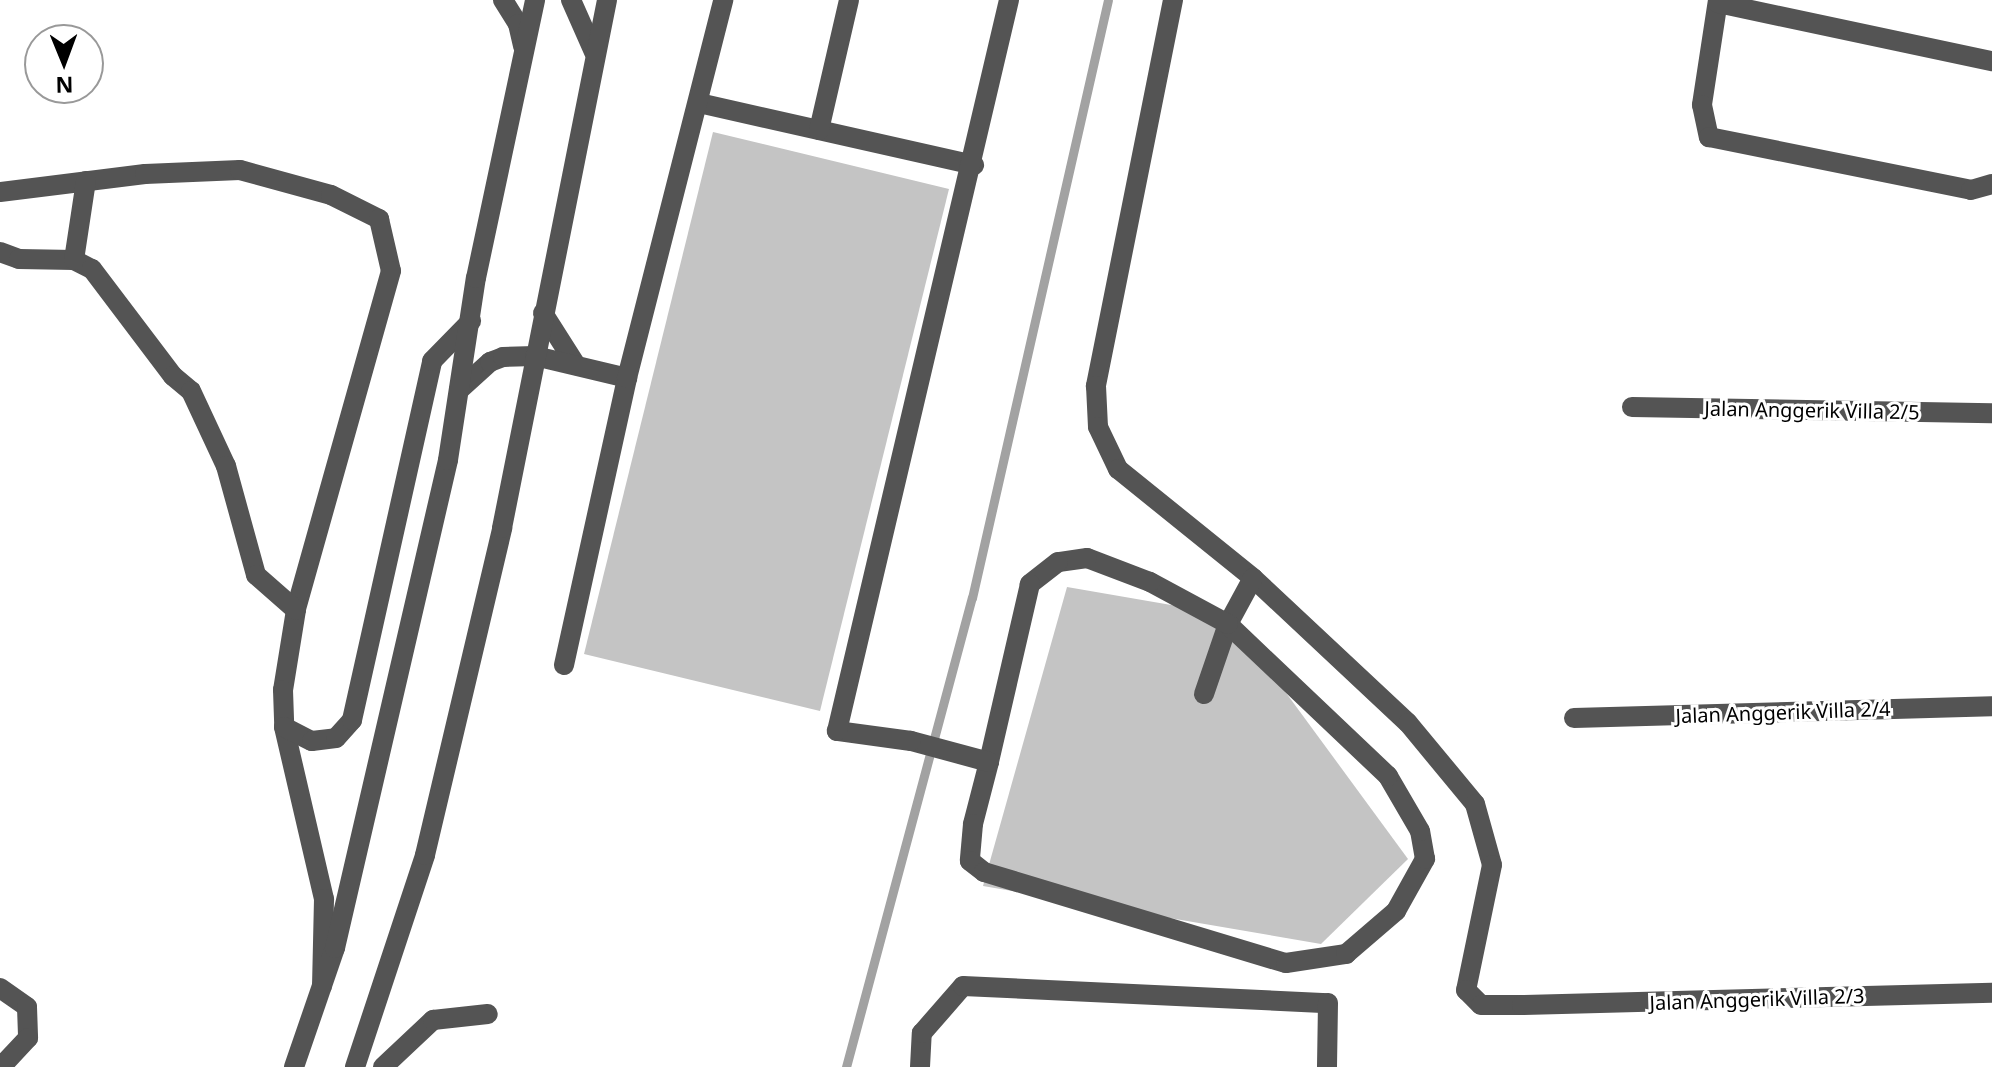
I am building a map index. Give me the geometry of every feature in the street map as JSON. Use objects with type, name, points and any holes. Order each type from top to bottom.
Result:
[{"type":"street","points":[[503,0],[518,24],[524,50]]},
{"type":"street","points":[[294,1067],[322,986],[438,505],[535,0]]},
{"type":"street","points":[[571,0],[594,52]]},
{"type":"street","points":[[355,1067],[425,855],[502,528],[594,52],[607,0]]},
{"type":"street","points":[[564,665],[627,378],[723,0]]},
{"type":"street","points":[[819,130],[849,0]]},
{"type":"street","points":[[989,762],[911,741],[837,731],[974,165],[1009,0]]},
{"type":"street","points":[[1173,0],[1096,386],[1098,427],[1118,469],[1253,578],[1228,624],[1204,694]]},
{"type":"street","points":[[1992,61],[1718,1],[1702,105],[1709,137],[1971,190],[1992,184]]},
{"type":"street","points":[[699,103],[974,165]]},
{"type":"street","points":[[0,192],[86,181],[240,170],[331,195],[379,219],[391,271],[296,610],[283,690],[284,727],[324,899],[322,986]]},
{"type":"street","points":[[74,260],[86,181]]},
{"type":"street","points":[[0,252],[19,259],[74,260],[92,269],[173,376],[191,391],[226,466],[245,547],[256,575],[296,610]]},
{"type":"street","points":[[543,313],[576,365]]},
{"type":"street","points":[[284,727],[312,741],[336,738],[352,720],[432,361],[471,321]]},
{"type":"street","points":[[459,390],[490,362],[535,356],[627,378]]},
{"type":"street","name":"Jalan Anggerik Villa 2/5","points":[[1632,407],[1992,413]]},
{"type":"street","points":[[1087,558],[1150,582],[1228,624],[1388,776],[1420,831],[1425,859],[1396,911],[1346,954],[1286,963],[984,872],[970,861],[973,824],[989,762],[1030,584],[1058,562],[1087,558]]},
{"type":"street","name":"Jalan Anggerik Villa 2/3","points":[[1253,578],[1408,723],[1475,804],[1492,865],[1466,990],[1481,1005],[1992,993]]},
{"type":"street","name":"Jalan Anggerik Villa 2/4","points":[[1574,718],[1992,706]]},
{"type":"street","points":[[920,1067],[922,1033],[963,986],[1328,1003],[1327,1067]]},
{"type":"street","points":[[0,988],[27,1007],[28,1038],[1,1067]]},
{"type":"street","points":[[383,1067],[433,1020],[488,1014]]},
{"type":"building","points":[[713,132],[949,189],[820,711],[584,654]]},
{"type":"building","points":[[1067,587],[1229,615],[1408,859],[1321,944],[983,886]]},
{"type":"waterway","points":[[846,1067],[972,598],[1108,0]]}]
